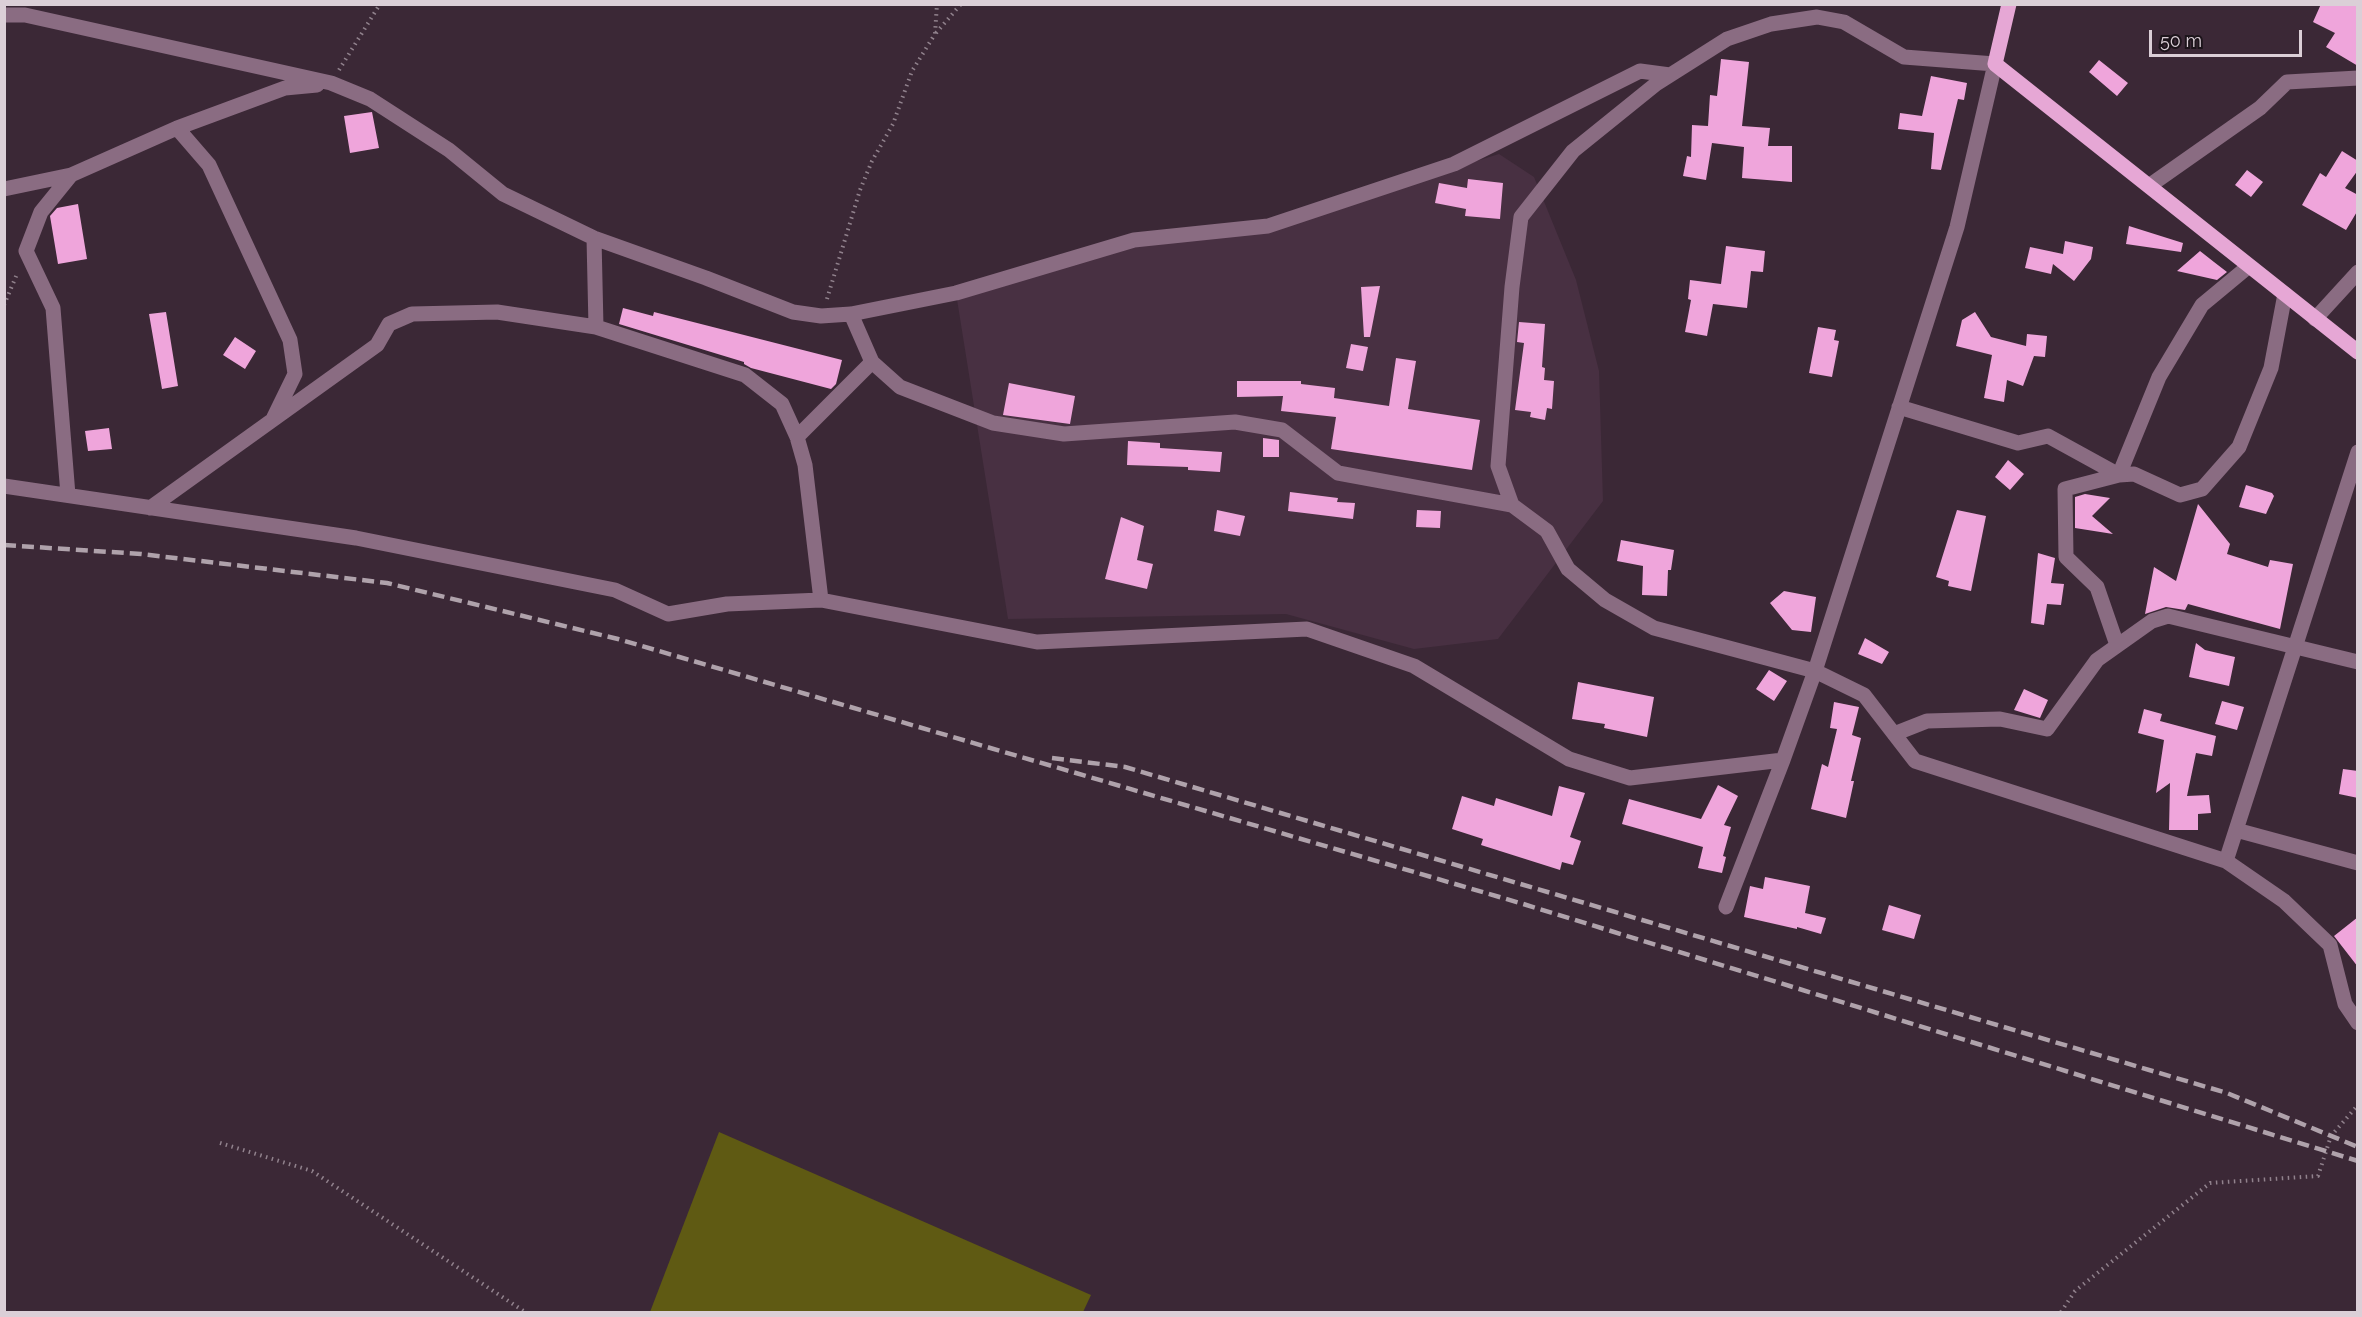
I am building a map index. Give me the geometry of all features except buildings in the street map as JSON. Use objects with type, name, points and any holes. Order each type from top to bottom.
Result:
[{"type":"main road","points":[[2009,4],[1995,64],[2358,352]]},
{"type":"street","points":[[4,15],[25,15],[331,83],[370,99],[450,150],[503,194],[594,238],[793,312],[821,316],[851,314],[956,293],[1134,240],[1268,226],[1454,165],[1640,71],[1670,75]]},
{"type":"street","points":[[1512,505],[1498,466],[1512,286],[1521,217],[1574,151],[1670,75],[1727,39],[1771,24],[1817,17],[1844,22],[1904,57],[1995,64],[1957,227],[1815,670],[1726,907]]},
{"type":"street","points":[[2149,186],[2260,108],[2287,82],[2358,78]]},
{"type":"street","points":[[4,189],[71,176],[177,128],[285,88],[331,83]]},
{"type":"street","points":[[177,128],[208,165],[290,340],[295,374],[273,419]]},
{"type":"street","points":[[68,495],[53,308],[26,250],[40,212],[71,176]]},
{"type":"street","points":[[594,238],[596,327]]},
{"type":"street","points":[[2119,475],[2159,377],[2202,305],[2249,266]]},
{"type":"street","points":[[2315,319],[2358,272]]},
{"type":"street","points":[[2117,645],[2097,587],[2066,557],[2065,489],[2119,475],[2134,474],[2180,495],[2202,489],[2239,447],[2271,368],[2285,294]]},
{"type":"street","points":[[150,507],[377,345],[388,324],[412,314],[497,312],[596,327],[745,375],[782,404],[797,437],[805,465],[821,600]]},
{"type":"street","points":[[851,314],[872,362],[900,387],[993,423],[1064,434],[1235,422],[1282,430],[1338,473],[1512,505],[1547,531],[1568,569],[1605,600],[1654,628],[1815,670],[1864,695],[1915,761],[2226,861],[2284,901],[2330,945],[2344,1004],[2358,1023]]},
{"type":"street","points":[[797,437],[872,362]]},
{"type":"street","points":[[1899,407],[2018,443],[2048,436],[2119,475]]},
{"type":"street","points":[[2226,861],[2358,452]]},
{"type":"street","points":[[4,486],[356,538],[615,590],[668,614],[727,604],[821,600],[1037,642],[1307,630],[1414,666],[1569,759],[1630,778],[1783,760]]},
{"type":"street","points":[[1894,734],[1927,721],[2000,719],[2047,729],[2097,660],[2152,621],[2168,616],[2358,662]]},
{"type":"street","points":[[2236,830],[2358,862]]},
{"type":"path","points":[[331,83],[380,4]]},
{"type":"path","points":[[935,34],[937,4]]},
{"type":"path","points":[[821,316],[864,181],[872,161],[893,124],[912,71],[935,34],[961,4]]},
{"type":"path","points":[[4,305],[26,250]]},
{"type":"path","points":[[2061,1312],[2075,1291],[2210,1183],[2318,1176],[2331,1136],[2358,1106]]},
{"type":"path","points":[[220,1143],[312,1171],[525,1312]]},
{"type":"shaded area","points":[[1499,154],[1534,177],[1576,280],[1599,371],[1603,501],[1498,639],[1414,649],[1286,614],[1008,619],[956,293],[1134,240],[1268,226]]},
{"type":"shaded area","points":[[719,1132],[1091,1295],[1083,1312],[650,1312]]},
{"type":"railway","points":[[4,545],[141,554],[387,583],[618,639],[1520,903],[2358,1161]]},
{"type":"railway","points":[[1052,758],[1125,767],[2227,1093],[2358,1147]]}]
